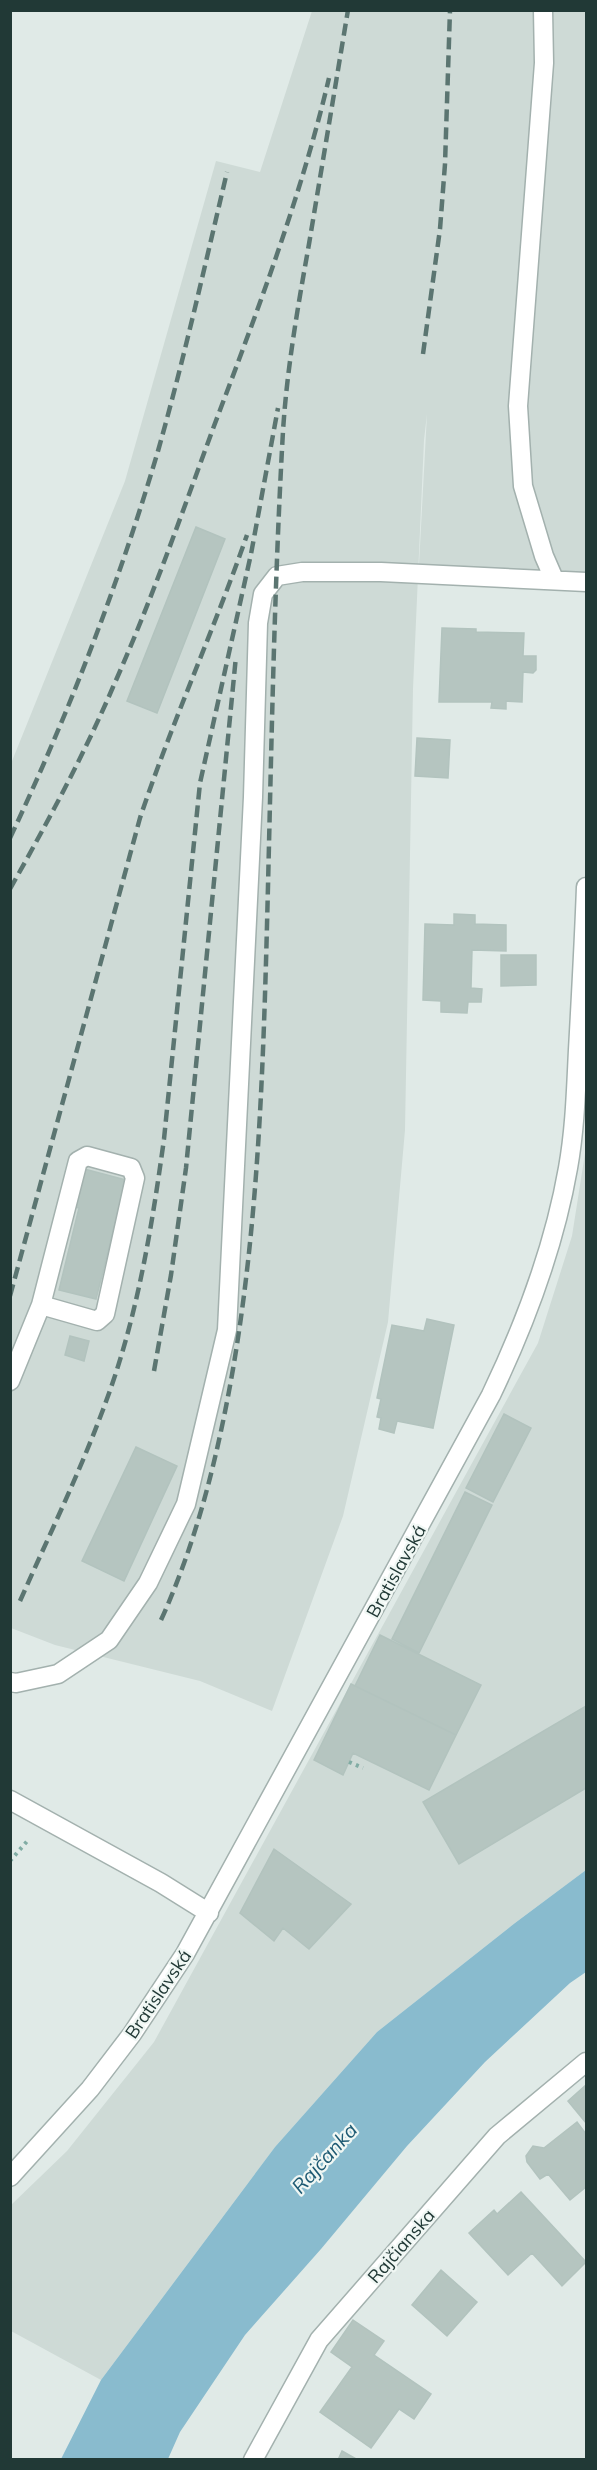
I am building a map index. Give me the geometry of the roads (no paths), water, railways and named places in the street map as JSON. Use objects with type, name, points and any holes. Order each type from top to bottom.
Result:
[{"type":"street","points":[[543,10],[544,63],[518,406],[523,486],[544,556],[554,579]]},
{"type":"street","points":[[10,1682],[16,1683],[58,1674],[109,1641],[148,1583],[186,1504],[228,1330],[252,809],[258,623],[263,594],[277,576],[302,572],[381,572],[424,576],[554,579],[586,582]]},
{"type":"street","name":"Bratislavská","points":[[10,2177],[90,2089],[132,2034],[209,1913],[486,1406],[519,1335],[557,1221],[568,1167],[575,1113],[586,887]]},
{"type":"street","points":[[10,1381],[41,1305],[78,1161],[87,1156],[131,1168],[135,1178],[105,1314],[97,1321],[41,1305]]},
{"type":"street","points":[[10,1800],[151,1877],[209,1913]]},
{"type":"street","name":"Rajčianska","points":[[253,2460],[319,2340],[497,2136],[586,2062]]},
{"type":"water","name":"Rajčanka","points":[[586,1870],[586,1972],[570,1983],[485,2062],[407,2146],[245,2335],[180,2432],[168,2459],[61,2459],[101,2380],[275,2147],[377,2032]]},
{"type":"railway","points":[[161,1620],[196,1529],[213,1465],[233,1369],[247,1268],[257,1166],[262,1064],[275,630],[285,407],[297,314],[348,10]]},
{"type":"railway","points":[[423,354],[440,229],[445,164],[450,10]]},
{"type":"railway","points":[[10,889],[89,739],[153,590],[277,254],[305,167],[329,78]]},
{"type":"railway","points":[[10,838],[53,743],[127,550],[177,382],[227,172]]},
{"type":"railway","points":[[20,1601],[77,1474],[108,1396],[128,1333],[143,1269],[164,1139],[200,783],[251,554],[278,408]]},
{"type":"railway","points":[[10,1296],[140,818],[247,535]]},
{"type":"railway","points":[[154,1371],[171,1275],[186,1168],[236,656]]}]
